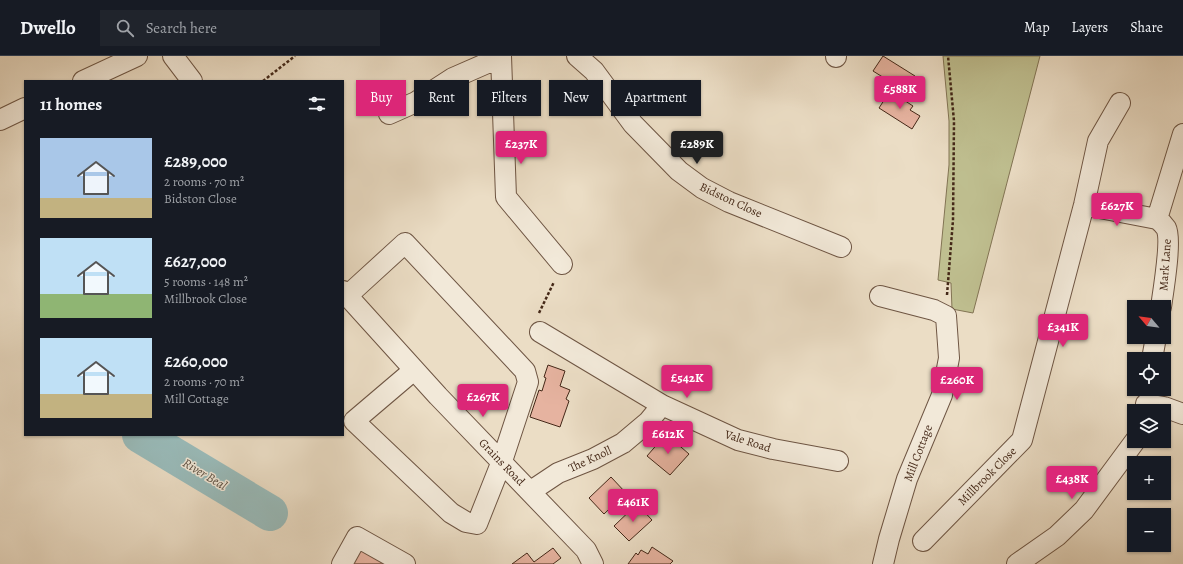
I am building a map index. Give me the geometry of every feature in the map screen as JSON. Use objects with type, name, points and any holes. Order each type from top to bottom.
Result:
[{"type":"street","points":[[85,80],[137,56]]},
{"type":"street","points":[[173,56],[191,80]]},
{"type":"street","points":[[406,106],[416,102],[453,78],[501,56],[506,196],[562,264]]},
{"type":"street","name":"Bidston Close","points":[[577,56],[594,71],[633,124],[679,171],[702,188],[729,202],[841,247]]},
{"type":"street","name":"Millbrook Close","points":[[923,541],[1022,440],[1084,205],[1098,141],[1120,103]]},
{"type":"street","points":[[0,120],[24,108]]},
{"type":"street","points":[[1084,205],[1157,219],[1183,134]]},
{"type":"street","name":"Mark Lane","points":[[1157,219],[1175,237],[1162,300]]},
{"type":"street","points":[[345,293],[405,243],[525,371],[528,382],[502,461],[477,524],[466,522],[451,513],[354,421],[414,370]]},
{"type":"street","name":"Grains Road","points":[[345,293],[414,370],[531,490],[586,550],[593,564]]},
{"type":"street","points":[[880,296],[934,310],[946,316]]},
{"type":"street","name":"Mill Cottage","points":[[883,564],[907,479],[926,430],[942,395],[949,358],[946,316]]},
{"type":"street","name":"Vale Road","points":[[540,332],[662,405],[738,440],[773,449],[838,461]]},
{"type":"street","points":[[1146,401],[1183,414]]},
{"type":"street","name":"The Knoll","points":[[531,490],[558,473],[593,459],[623,443],[648,422],[662,405]]},
{"type":"street","points":[[1017,564],[1057,536],[1084,510],[1130,448]]},
{"type":"street","points":[[342,564],[357,537],[405,564]]},
{"type":"path","points":[[264,80],[295,56]]},
{"type":"path","points":[[946,316],[953,205],[954,121],[948,56]]},
{"type":"path","points":[[540,332],[539,313],[562,264]]},
{"type":"green space","points":[[943,56],[1040,56],[973,313],[952,309],[951,283],[938,280],[949,165],[949,121]]},
{"type":"building","points":[[883,56],[915,76],[905,91],[873,71]]},
{"type":"building","points":[[890,91],[913,106],[910,110],[920,116],[912,129],[879,108]]},
{"type":"building","points":[[548,365],[565,371],[560,386],[570,390],[566,399],[569,401],[560,427],[530,417],[539,390],[542,391]]},
{"type":"building","points":[[666,434],[689,454],[670,475],[647,456]]},
{"type":"building","points":[[611,477],[626,493],[604,514],[589,498]]},
{"type":"building","points":[[637,504],[652,520],[629,541],[614,526]]},
{"type":"building","points":[[358,547],[388,564],[349,564]]},
{"type":"building","points":[[652,547],[673,561],[670,564],[628,564],[636,553],[638,555],[641,550],[648,554]]},
{"type":"building","points":[[553,548],[561,558],[553,564],[512,564],[527,553],[534,562]]},
{"type":"waterway","name":"River Beal","points":[[142,436],[270,513]]}]
